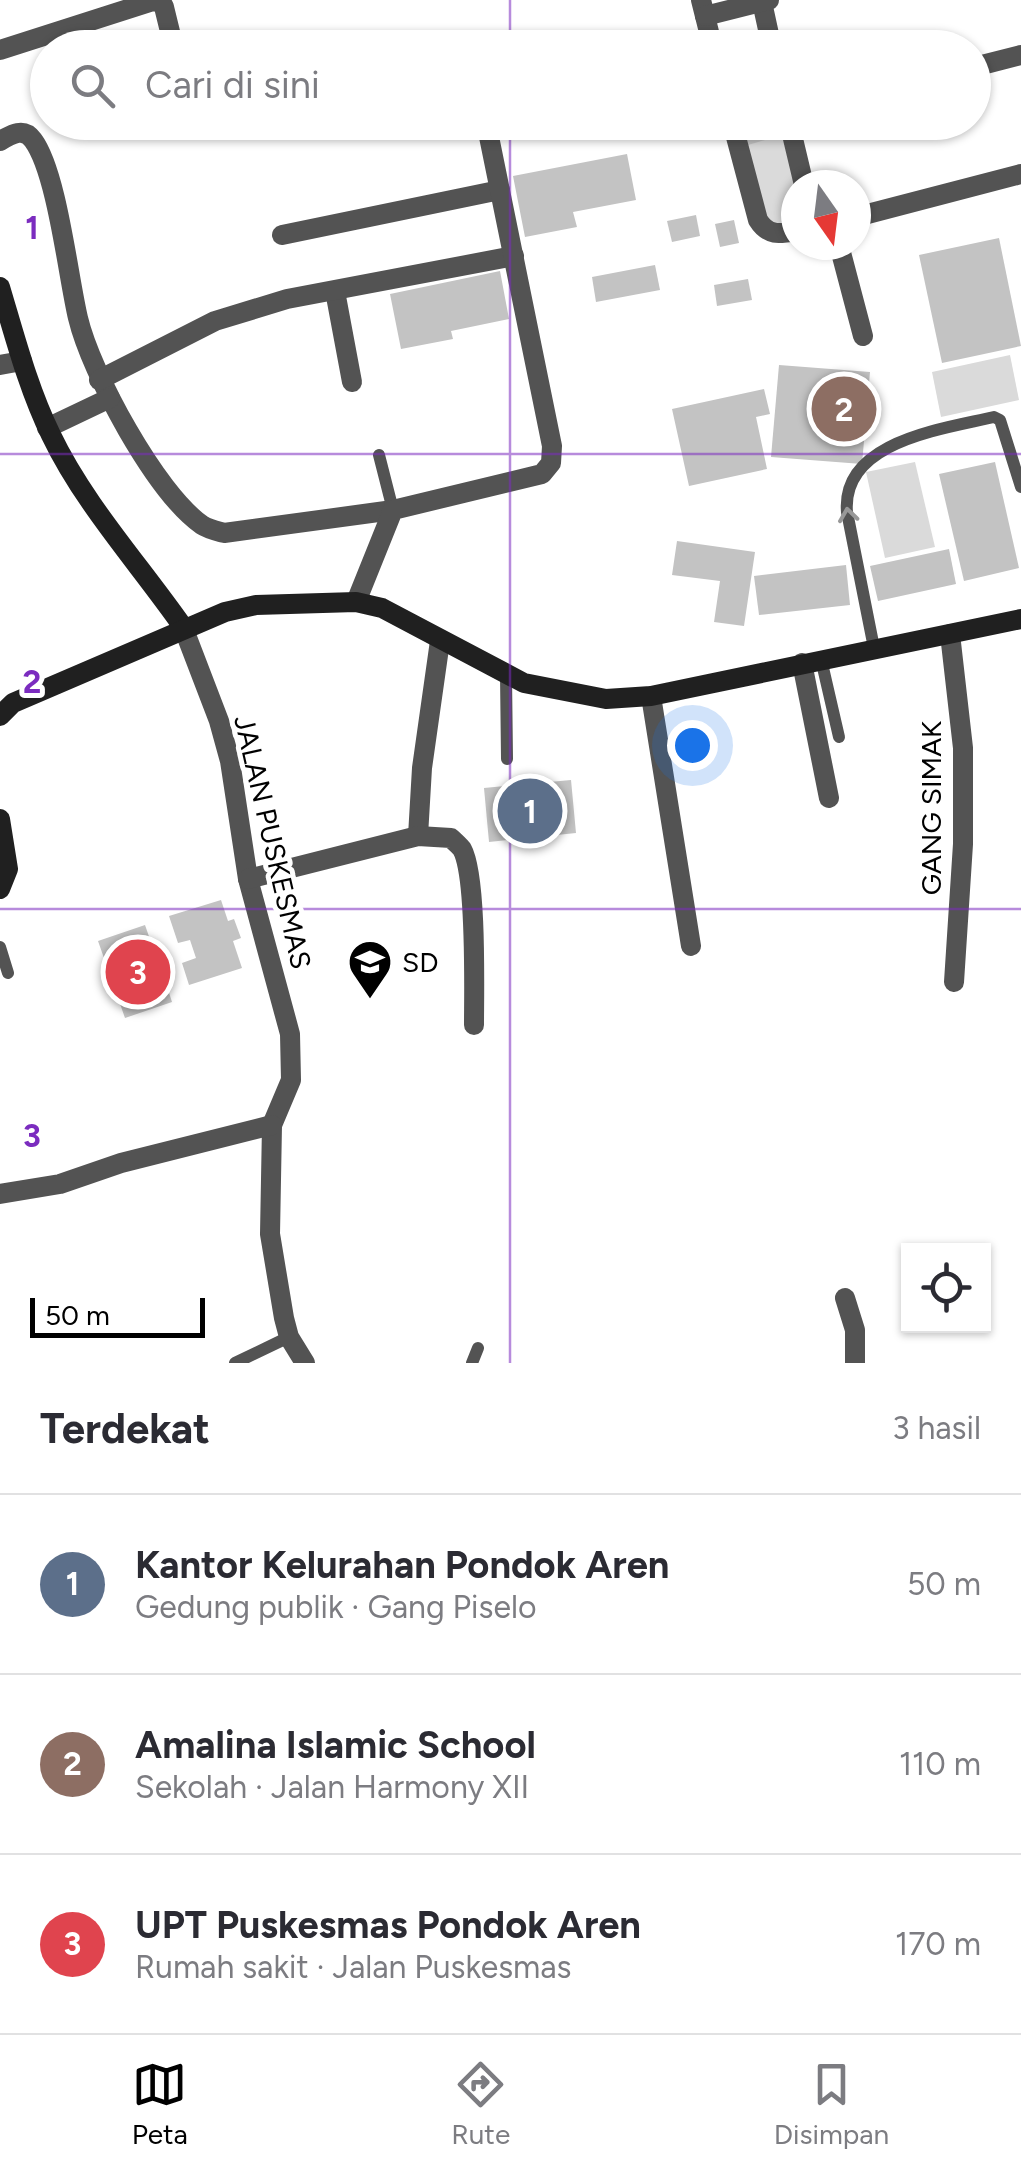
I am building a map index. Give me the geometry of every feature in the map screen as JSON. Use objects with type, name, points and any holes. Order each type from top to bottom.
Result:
[{"type":"main road","points":[[0,288],[22,362],[48,428],[87,496],[183,627]]},
{"type":"main road","points":[[0,716],[13,703],[183,627],[225,612],[364,585],[440,641],[506,675],[524,683],[606,700],[652,696],[1021,619]]},
{"type":"main road","points":[[0,819],[8,869],[0,889]]},
{"type":"street","points":[[62,30],[153,1],[162,2],[170,30]]},
{"type":"street","points":[[703,8],[766,1],[770,30]]},
{"type":"street","points":[[0,50],[30,40]]},
{"type":"street","points":[[991,63],[1021,56]]},
{"type":"street","points":[[0,140],[16,132],[24,132],[30,139]]},
{"type":"street","points":[[31,140],[38,149],[53,197],[82,336],[105,389],[161,484],[203,526],[224,533],[393,510],[542,474],[551,463],[552,446],[490,140]]},
{"type":"street","points":[[737,140],[758,220],[763,229],[781,234]]},
{"type":"street","points":[[793,140],[800,170]]},
{"type":"street","points":[[871,213],[1021,174]]},
{"type":"street","points":[[282,235],[500,190]]},
{"type":"street","points":[[48,428],[215,321],[287,300],[514,256]]},
{"type":"street","points":[[843,260],[863,336]]},
{"type":"street","points":[[335,291],[352,382]]},
{"type":"street","points":[[0,365],[22,362]]},
{"type":"street","points":[[364,585],[393,510]]},
{"type":"street","name":"JALAN PUSKESMAS","points":[[183,627],[230,761],[248,879],[290,1034],[292,1080],[272,1125],[270,1234],[289,1338],[305,1363]]},
{"type":"street","name":"GANG SIMAK","points":[[950,634],[963,767],[963,844],[954,982]]},
{"type":"street","points":[[418,836],[422,768],[440,641]]},
{"type":"street","points":[[812,661],[830,798]]},
{"type":"street","points":[[652,696],[691,946]]},
{"type":"street","points":[[248,879],[418,836],[451,838],[462,848],[467,865],[475,965],[474,1025]]},
{"type":"street","points":[[0,1194],[60,1184],[120,1163],[272,1125]]},
{"type":"street","points":[[846,1298],[855,1330],[855,1363]]},
{"type":"lane","points":[[874,648],[846,512],[845,494],[858,474],[886,447],[910,437],[994,418],[1000,420],[1004,430],[1021,487]]},
{"type":"lane","points":[[379,455],[393,510]]},
{"type":"lane","points":[[812,661],[839,736]]},
{"type":"lane","points":[[506,675],[507,759]]},
{"type":"lane","points":[[0,947],[8,974]]},
{"type":"lane","points":[[235,1363],[289,1338]]},
{"type":"lane","points":[[472,1363],[478,1348]]},
{"type":"shaded area","points":[[742,140],[783,140],[791,170],[781,170],[781,223],[769,226]]},
{"type":"shaded area","points":[[1010,355],[1019,400],[941,417],[932,372]]},
{"type":"shaded area","points":[[915,462],[935,547],[885,558],[866,472]]},
{"type":"building","points":[[627,154],[636,200],[573,212],[577,227],[525,237],[513,176]]},
{"type":"building","points":[[696,215],[700,236],[672,242],[667,221]]},
{"type":"building","points":[[734,220],[739,243],[720,247],[715,224]]},
{"type":"building","points":[[999,238],[1021,346],[942,363],[919,255]]},
{"type":"building","points":[[655,265],[660,290],[596,302],[592,277]]},
{"type":"building","points":[[500,271],[509,319],[451,331],[453,339],[401,349],[390,294]]},
{"type":"building","points":[[748,279],[752,300],[717,306],[714,285]]},
{"type":"building","points":[[779,365],[870,372],[862,464],[771,457]]},
{"type":"building","points":[[764,389],[770,414],[756,417],[767,469],[689,486],[672,409]]},
{"type":"building","points":[[995,462],[1019,568],[964,581],[939,474]]},
{"type":"building","points":[[677,541],[755,552],[744,626],[714,622],[720,581],[672,575]]},
{"type":"building","points":[[949,549],[956,584],[878,601],[870,566]]},
{"type":"building","points":[[846,565],[850,605],[759,615],[754,576]]},
{"type":"building","points":[[571,780],[576,833],[489,842],[484,788]]},
{"type":"building","points":[[221,900],[228,921],[234,919],[241,938],[233,941],[242,968],[189,985],[182,963],[196,958],[190,940],[178,943],[169,916]]},
{"type":"building","points":[[145,925],[154,951],[165,947],[173,970],[163,974],[172,1002],[125,1018],[98,941]]},
{"type":"place","name":"Amalina Islamic School","points":[[844,409]]},
{"type":"place","name":"Kantor Kelurahan Pondok Aren","points":[[530,811]]},
{"type":"place","name":"UPT Puskesmas Pondok Aren","points":[[138,972]]},
{"type":"place","name":"SD","points":[[370,1000]]}]
